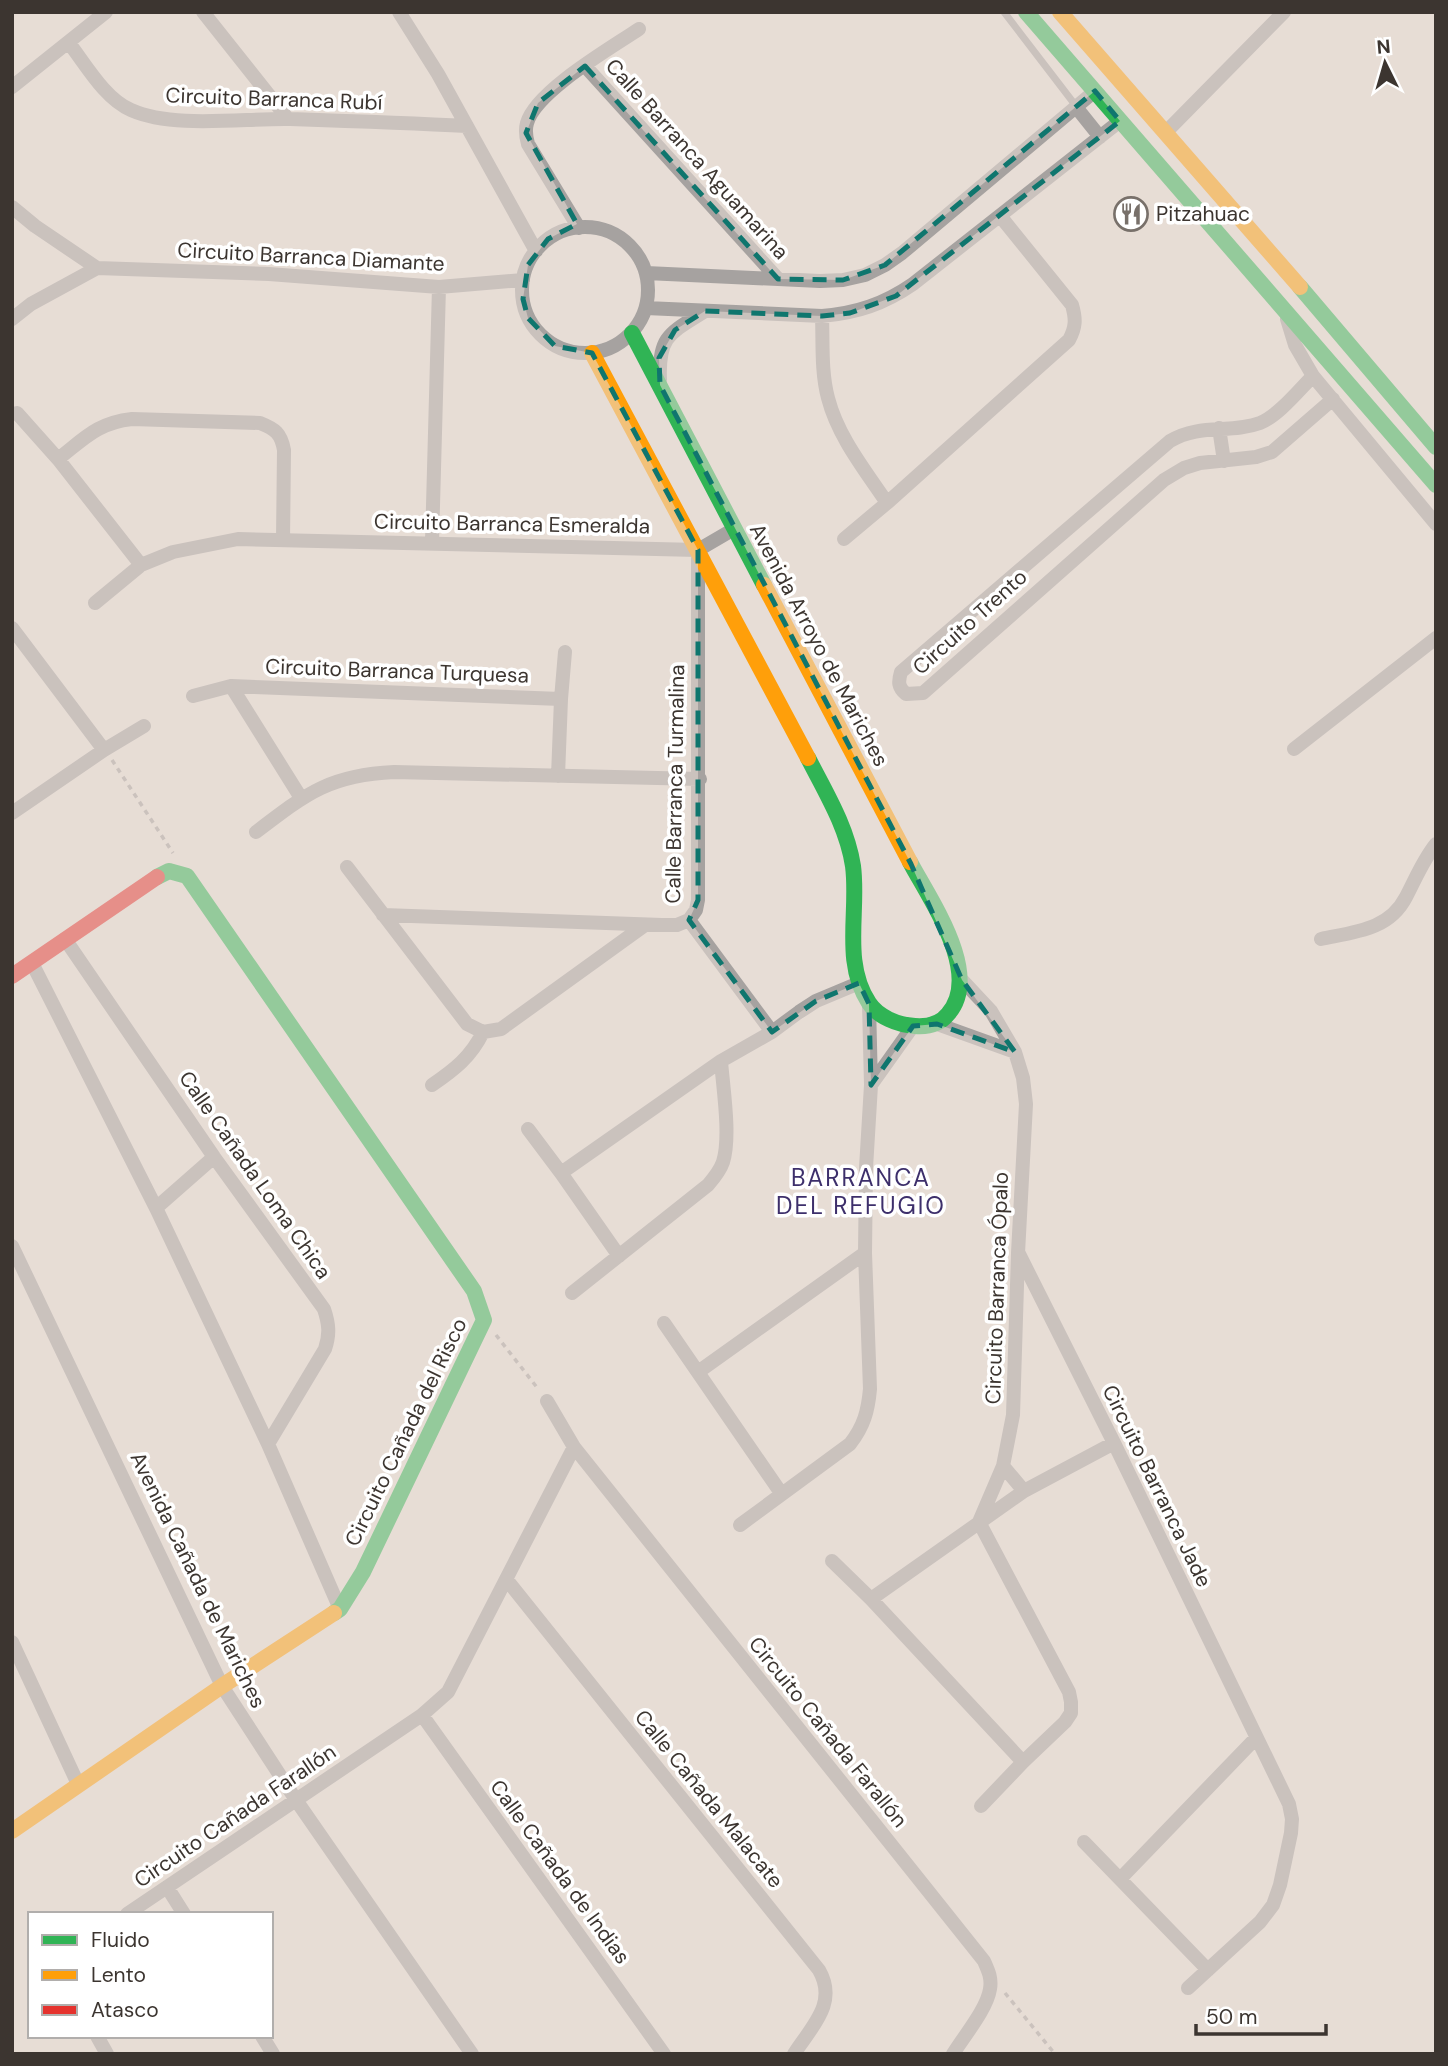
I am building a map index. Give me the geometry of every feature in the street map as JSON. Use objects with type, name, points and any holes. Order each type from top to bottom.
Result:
[{"type":"street","points":[[12,87],[106,12]]},
{"type":"street","points":[[203,12],[288,119]]},
{"type":"street","points":[[399,12],[438,74],[536,251]]},
{"type":"street","points":[[1026,12],[1436,485]]},
{"type":"street","points":[[1060,12],[1436,447]]},
{"type":"street","points":[[1166,132],[1284,12]]},
{"type":"street","points":[[579,228],[528,144],[527,122],[538,103],[584,66],[639,29]]},
{"type":"street","name":"Circuito Barranca Rubí","points":[[69,43],[115,99],[128,109],[142,114],[170,119],[288,119],[467,126]]},
{"type":"street","name":"Calle Barranca Aguamarina","points":[[584,66],[778,279]]},
{"type":"street","points":[[646,273],[843,280],[865,275],[885,265],[1095,90]]},
{"type":"street","points":[[1076,107],[1100,136]]},
{"type":"street","points":[[646,308],[822,316],[850,313],[876,306],[896,296],[1001,217],[1120,121]]},
{"type":"street","points":[[12,207],[97,268],[31,304],[12,319]]},
{"type":"street","points":[[844,538],[887,503],[1069,340],[1075,329],[1076,318],[1072,305],[1001,217]]},
{"type":"street","points":[[579,228],[601,229],[621,239],[637,254],[646,273],[649,290],[641,321],[632,333],[607,350],[592,353],[573,352],[555,346],[539,334],[528,318],[523,299],[523,280],[536,251],[556,235],[579,228]]},
{"type":"street","name":"Circuito Barranca Diamante","points":[[97,268],[269,274],[439,287],[523,280]]},
{"type":"street","points":[[432,542],[439,287]]},
{"type":"street","points":[[660,385],[659,358],[664,341],[675,330],[705,311]]},
{"type":"street","points":[[1285,311],[1295,345],[1313,376],[1436,524]]},
{"type":"street","points":[[822,316],[824,370],[832,410],[848,444],[887,503]]},
{"type":"street","name":"Avenida Arroyo de Mariches","points":[[632,333],[911,864],[953,949],[962,980]]},
{"type":"street","points":[[592,353],[845,832],[854,879],[853,957],[859,983],[869,1004],[880,1015],[894,1022],[913,1026],[937,1024],[1015,1052]]},
{"type":"street","name":"Circuito Trento","points":[[1313,376],[1271,416],[1261,422],[1197,430],[1181,435],[1146,459],[1016,575],[901,672],[898,680],[900,689],[906,694],[923,693],[1164,480],[1184,468],[1200,463],[1256,457],[1272,452],[1333,399]]},
{"type":"street","points":[[16,414],[58,459],[141,565]]},
{"type":"street","points":[[58,459],[99,427],[115,421],[132,419],[260,423],[274,428],[282,437],[285,450],[283,540]]},
{"type":"street","points":[[1219,428],[1224,461]]},
{"type":"street","points":[[1146,459],[1164,480]]},
{"type":"street","points":[[698,550],[734,529]]},
{"type":"street","name":"Circuito Barranca Esmeralda","points":[[94,603],[141,565],[173,552],[239,539],[698,550]]},
{"type":"street","name":"Calle Barranca Turmalina","points":[[698,550],[698,900],[696,910],[689,920],[772,1032]]},
{"type":"street","points":[[1016,575],[1032,594]]},
{"type":"street","points":[[12,628],[104,750]]},
{"type":"street","points":[[1294,748],[1436,638]]},
{"type":"street","points":[[558,776],[565,652]]},
{"type":"street","points":[[231,686],[301,798]]},
{"type":"street","name":"Circuito Barranca Turquesa","points":[[193,696],[231,686],[561,699]]},
{"type":"street","points":[[12,813],[144,726]]},
{"type":"street","points":[[256,832],[301,798],[333,782],[362,773],[700,779]]},
{"type":"street","points":[[1321,939],[1379,925],[1395,914],[1427,855],[1436,844]]},
{"type":"street","points":[[347,867],[467,1024],[483,1032],[501,1030],[645,925]]},
{"type":"street","points":[[12,976],[160,874],[169,871],[187,876]]},
{"type":"street","name":"Circuito Cañada del Risco","points":[[12,1831],[222,1686],[321,1624],[340,1609],[363,1572],[484,1320],[474,1291],[187,876]]},
{"type":"street","points":[[383,915],[645,925],[677,925],[689,920]]},
{"type":"street","name":"Calle Cañada Loma Chica","points":[[65,939],[215,1157],[324,1309],[329,1322],[329,1337],[325,1349],[268,1444]]},
{"type":"street","points":[[32,963],[156,1208],[268,1444],[340,1609]]},
{"type":"street","points":[[937,1024],[950,1012],[958,998],[962,980]]},
{"type":"street","name":"Circuito Barranca Ópalo","points":[[962,980],[990,1012],[1015,1052],[1023,1078],[1026,1104],[1013,1415],[1003,1466],[979,1522]]},
{"type":"street","points":[[561,1173],[721,1061],[772,1032],[816,1001],[859,983]]},
{"type":"street","points":[[740,1525],[850,1444],[861,1430],[868,1412],[870,1389],[865,1253],[871,1085],[869,1004]]},
{"type":"street","points":[[871,1085],[913,1026]]},
{"type":"street","points":[[432,1085],[461,1065],[474,1050],[483,1032]]},
{"type":"street","points":[[572,1293],[708,1185],[717,1174],[726,1144],[721,1061]]},
{"type":"street","points":[[527,1129],[619,1256]]},
{"type":"street","points":[[156,1208],[215,1157]]},
{"type":"street","name":"Avenida Cañada de Mariches","points":[[12,1246],[222,1686],[296,1800],[472,2054]]},
{"type":"street","points":[[698,1372],[865,1253]]},
{"type":"street","name":"Circuito Barranca Jade","points":[[1018,1253],[1114,1443],[1289,1804],[1292,1819],[1288,1846],[1273,1905],[1260,1922],[1188,1988]]},
{"type":"street","points":[[664,1323],[781,1493]]},
{"type":"street","name":"Circuito Cañada Farallón","points":[[547,1401],[574,1447],[985,1961],[990,1975]]},
{"type":"street","points":[[871,1599],[1024,1491],[1114,1443]]},
{"type":"street","name":"Circuito Cañada Farallón","points":[[130,1912],[422,1715],[448,1692],[574,1447]]},
{"type":"street","points":[[1003,1466],[1024,1491]]},
{"type":"street","points":[[979,1522],[1072,1702],[1065,1723],[981,1806]]},
{"type":"street","points":[[832,1561],[1023,1762]]},
{"type":"street","name":"Calle Cañada Malacate","points":[[507,1580],[819,1970],[826,1982],[824,2007],[794,2054]]},
{"type":"street","points":[[12,1642],[78,1784]]},
{"type":"street","name":"Calle Cañada de Indias","points":[[422,1715],[664,2054]]},
{"type":"street","points":[[1121,1878],[1255,1738]]},
{"type":"street","points":[[1084,1842],[1208,1969]]},
{"type":"street","points":[[167,1887],[183,1912]]},
{"type":"street","points":[[953,2054],[985,2002],[990,1989],[990,1975]]},
{"type":"street","points":[[98,2038],[107,2054]]},
{"type":"street","points":[[263,2038],[273,2054]]},
{"type":"lane","points":[[1004,12],[1076,107]]},
{"type":"path","points":[[104,750],[187,876]]},
{"type":"path","points":[[484,1320],[547,1401]]},
{"type":"path","points":[[990,1975],[1055,2054]]},
{"type":"highlighted area","points":[[585,66],[778,279],[843,280],[885,265],[1095,91],[1120,121],[896,296],[850,313],[822,316],[705,311],[675,330],[659,358],[660,385],[911,864],[962,980],[1015,1052],[937,1024],[913,1026],[871,1085],[869,1004],[859,983],[816,1001],[772,1032],[689,920],[698,900],[698,550],[592,353],[555,346],[528,318],[523,299],[528,265],[548,239],[577,224],[526,133],[538,103]]},
{"type":"traffic: fast","points":[[1026,12],[1436,485]]},
{"type":"traffic: fast","points":[[1300,287],[1436,447]]},
{"type":"traffic: fast","points":[[632,333],[764,585]]},
{"type":"traffic: fast","points":[[808,758],[835,810],[850,852],[854,883],[854,954],[861,987],[869,1003],[883,1016],[902,1024],[925,1026],[948,1014],[957,998],[960,979],[950,937],[910,862]]},
{"type":"traffic: fast","points":[[157,877],[169,871],[187,876],[474,1291],[484,1320],[363,1572],[340,1609],[334,1613]]},
{"type":"traffic: slow","points":[[1060,12],[1300,287]]},
{"type":"traffic: slow","points":[[592,353],[808,758]]},
{"type":"traffic: slow","points":[[764,585],[910,862]]},
{"type":"traffic: slow","points":[[12,1831],[222,1686],[334,1613]]},
{"type":"traffic: jam","points":[[12,976],[157,877]]},
{"type":"place","name":"Pitzahuac","points":[[1131,214]]},
{"type":"district","name":"BARRANCA DEL REFUGIO","points":[[861,1192]]}]
